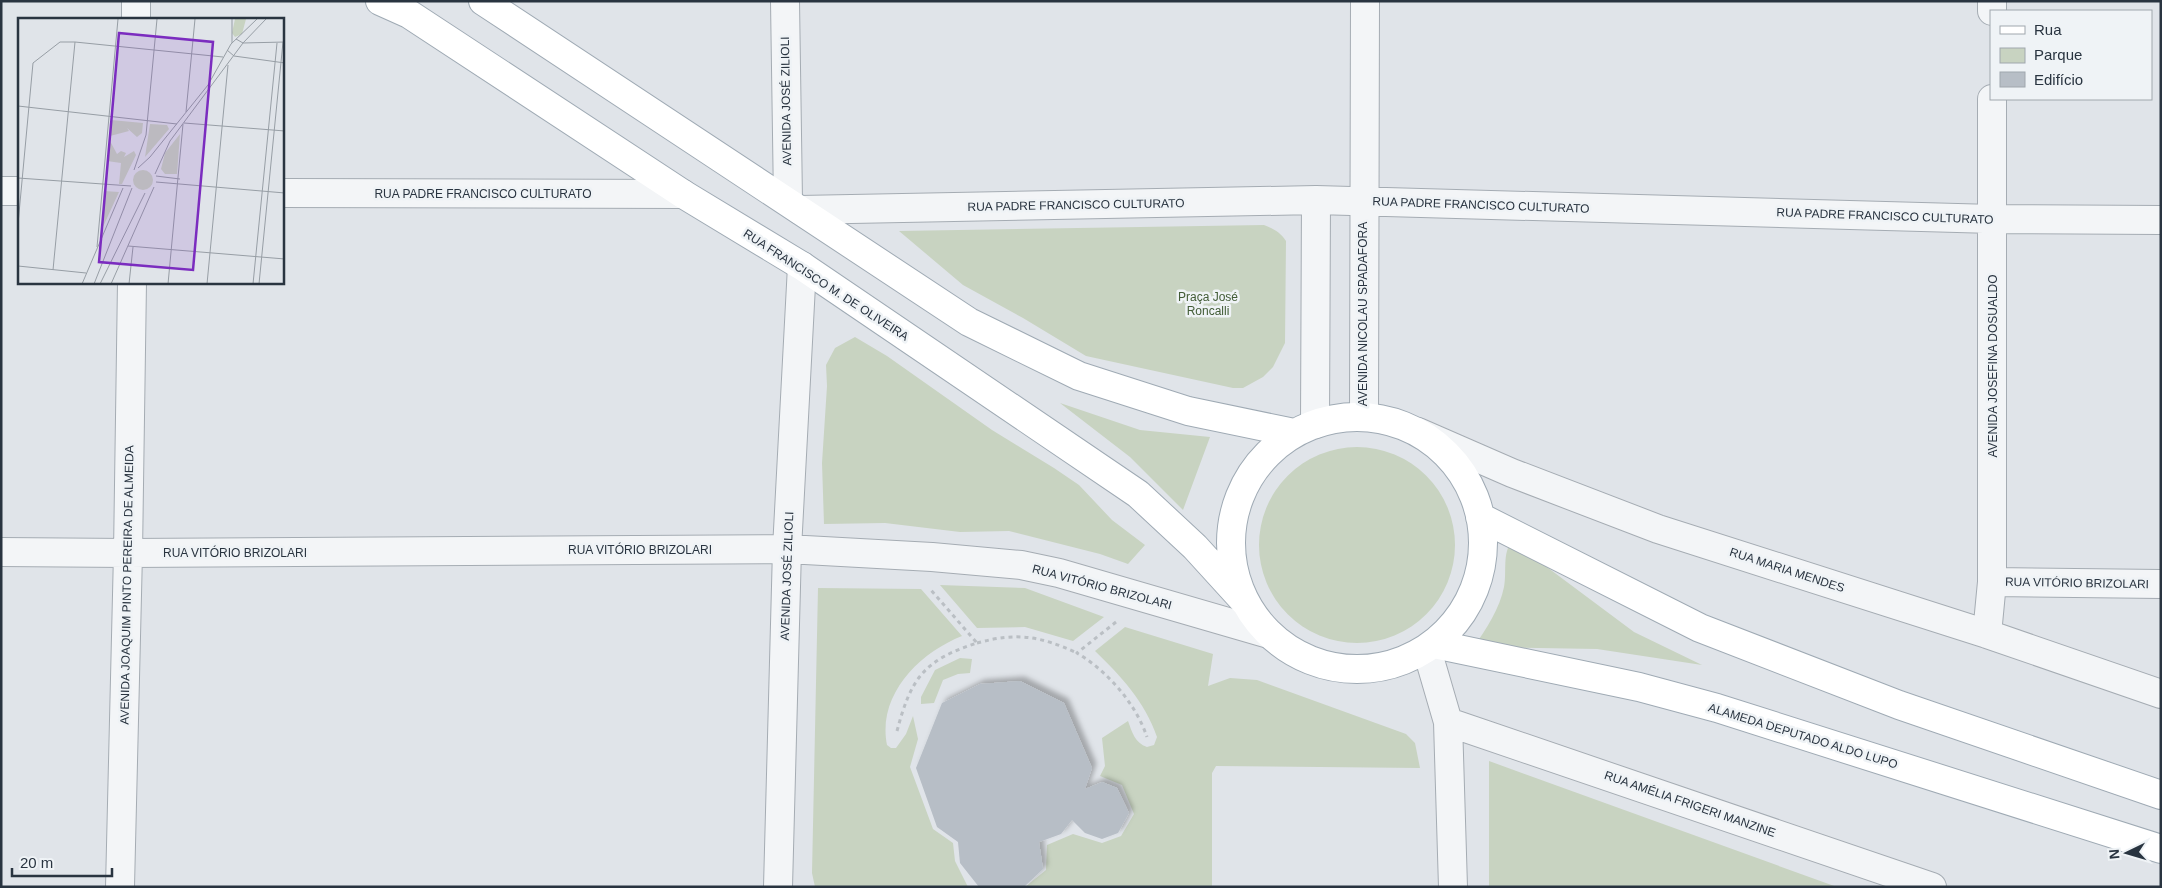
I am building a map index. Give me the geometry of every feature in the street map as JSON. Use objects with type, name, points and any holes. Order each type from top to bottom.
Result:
[{"type":"main road","name":"RUA FRANCISCO M. DE OLIVEIRA","points":[[380,1],[409,14],[683,194],[802,266],[1138,494],[1195,547],[1246,603]]},
{"type":"main road","points":[[483,1],[969,322],[1079,376],[1188,411],[1304,428],[1364,416],[1392,421],[1418,432],[1447,454],[1468,483],[1480,517],[1483,550],[1477,583],[1463,613],[1433,648],[1377,668],[1338,668],[1301,657],[1269,634],[1246,603],[1233,566],[1232,528],[1242,490],[1264,457],[1304,428]]},
{"type":"main road","points":[[1480,517],[1700,628],[1899,705],[2161,794]]},
{"type":"main road","name":"ALAMEDA DEPUTADO ALDO LUPO","points":[[1433,648],[1640,686],[1717,708],[2161,849]]},
{"type":"street","points":[[136,1],[136,18]]},
{"type":"street","name":"AVENIDA JOSÉ ZILIOLI","points":[[785,1],[794,206]]},
{"type":"street","name":"AVENIDA NICOLAU SPADAFORA","points":[[1364,416],[1363,202],[1365,1]]},
{"type":"street","name":"AVENIDA JOSEFINA DOSUALDO","points":[[1988,634],[1992,582],[1992,100]]},
{"type":"street","points":[[1,191],[18,191]]},
{"type":"street","name":"RUA PADRE FRANCISCO CULTURATO","points":[[284,193],[683,194]]},
{"type":"street","points":[[1304,428],[1316,200]]},
{"type":"street","name":"RUA PADRE FRANCISCO CULTURATO","points":[[794,206],[1316,200],[1993,219],[2161,220]]},
{"type":"street","name":"AVENIDA JOSÉ ZILIOLI","points":[[778,887],[787,549],[802,266]]},
{"type":"street","name":"AVENIDA JOAQUIM PINTO PEREIRA DE ALMEIDA","points":[[120,887],[132,284]]},
{"type":"street","name":"RUA MARIA MENDES","points":[[1418,432],[1512,473],[1658,529],[1988,634],[2161,694]]},
{"type":"street","name":"RUA VITÓRIO BRIZOLARI","points":[[1,552],[128,554],[787,549],[932,557],[1021,565],[1060,573],[1269,634]]},
{"type":"street","name":"RUA VITÓRIO BRIZOLARI","points":[[1992,582],[2161,584]]},
{"type":"street","points":[[1433,648],[1448,722],[1453,887]]},
{"type":"street","name":"RUA AMÉLIA FRIGERI MANZINE","points":[[1448,722],[1932,887]]},
{"type":"path","points":[[932,557],[931,589],[977,643]]},
{"type":"path","points":[[1076,653],[1117,621],[1126,593]]},
{"type":"path","points":[[897,731],[908,696],[916,681],[928,666],[960,648],[996,637],[1017,635],[1050,640],[1095,664],[1109,677],[1134,711],[1147,737]]},
{"type":"green space","name":"Praça José Roncalli","points":[[1264,225],[1276,231],[1286,241],[1285,343],[1273,367],[1263,377],[1243,388],[1233,388],[1086,356],[963,285],[899,231]]},
{"type":"green space","points":[[855,337],[887,356],[992,430],[1079,485],[1112,520],[1145,545],[1128,564],[1100,554],[1009,531],[960,532],[885,523],[824,524],[822,463],[827,386],[826,365],[835,348]]},
{"type":"green space","points":[[1060,403],[1140,430],[1210,437],[1183,510],[1130,457]]},
{"type":"green space","points":[[1347,447],[1367,447],[1386,451],[1403,458],[1412,463],[1433,483],[1448,507],[1455,535],[1455,555],[1448,583],[1439,600],[1419,621],[1403,632],[1386,639],[1367,643],[1347,643],[1319,636],[1302,627],[1275,600],[1263,574],[1259,555],[1259,535],[1266,507],[1275,490],[1302,463],[1328,451]]},
{"type":"green space","points":[[1512,541],[1634,632],[1702,665],[1597,649],[1474,647],[1488,626],[1502,595],[1507,551]]},
{"type":"green space","points":[[940,585],[1025,588],[1104,617],[1073,641],[1025,627],[977,628]]},
{"type":"green space","points":[[818,588],[921,589],[962,636],[931,653],[905,678],[895,693],[888,709],[886,727],[887,745],[891,748],[896,748],[906,734],[913,716],[918,739],[910,767],[933,829],[953,843],[955,861],[968,887],[815,887],[812,873]]},
{"type":"green space","points":[[1125,627],[1213,654],[1208,686],[1230,678],[1257,680],[1406,734],[1415,743],[1420,768],[1216,766],[1212,773],[1212,887],[1025,887],[1046,870],[1047,845],[1073,834],[1102,843],[1121,836],[1134,814],[1122,785],[1100,776],[1105,766],[1102,738],[1128,721],[1135,737],[1143,745],[1147,747],[1154,745],[1157,737],[1139,701],[1114,670],[1095,651]]},
{"type":"green space","points":[[960,658],[972,659],[970,673],[958,674],[943,680],[934,703],[921,704],[921,697],[935,670]]},
{"type":"green space","points":[[1489,761],[1837,887],[1489,887]]},
{"type":"building","points":[[1020,681],[1064,703],[1092,768],[1085,789],[1102,782],[1117,788],[1129,813],[1118,833],[1102,839],[1085,833],[1072,820],[1061,834],[1039,842],[1043,869],[1024,887],[979,887],[960,863],[958,842],[937,827],[916,768],[942,703],[980,684]]}]
